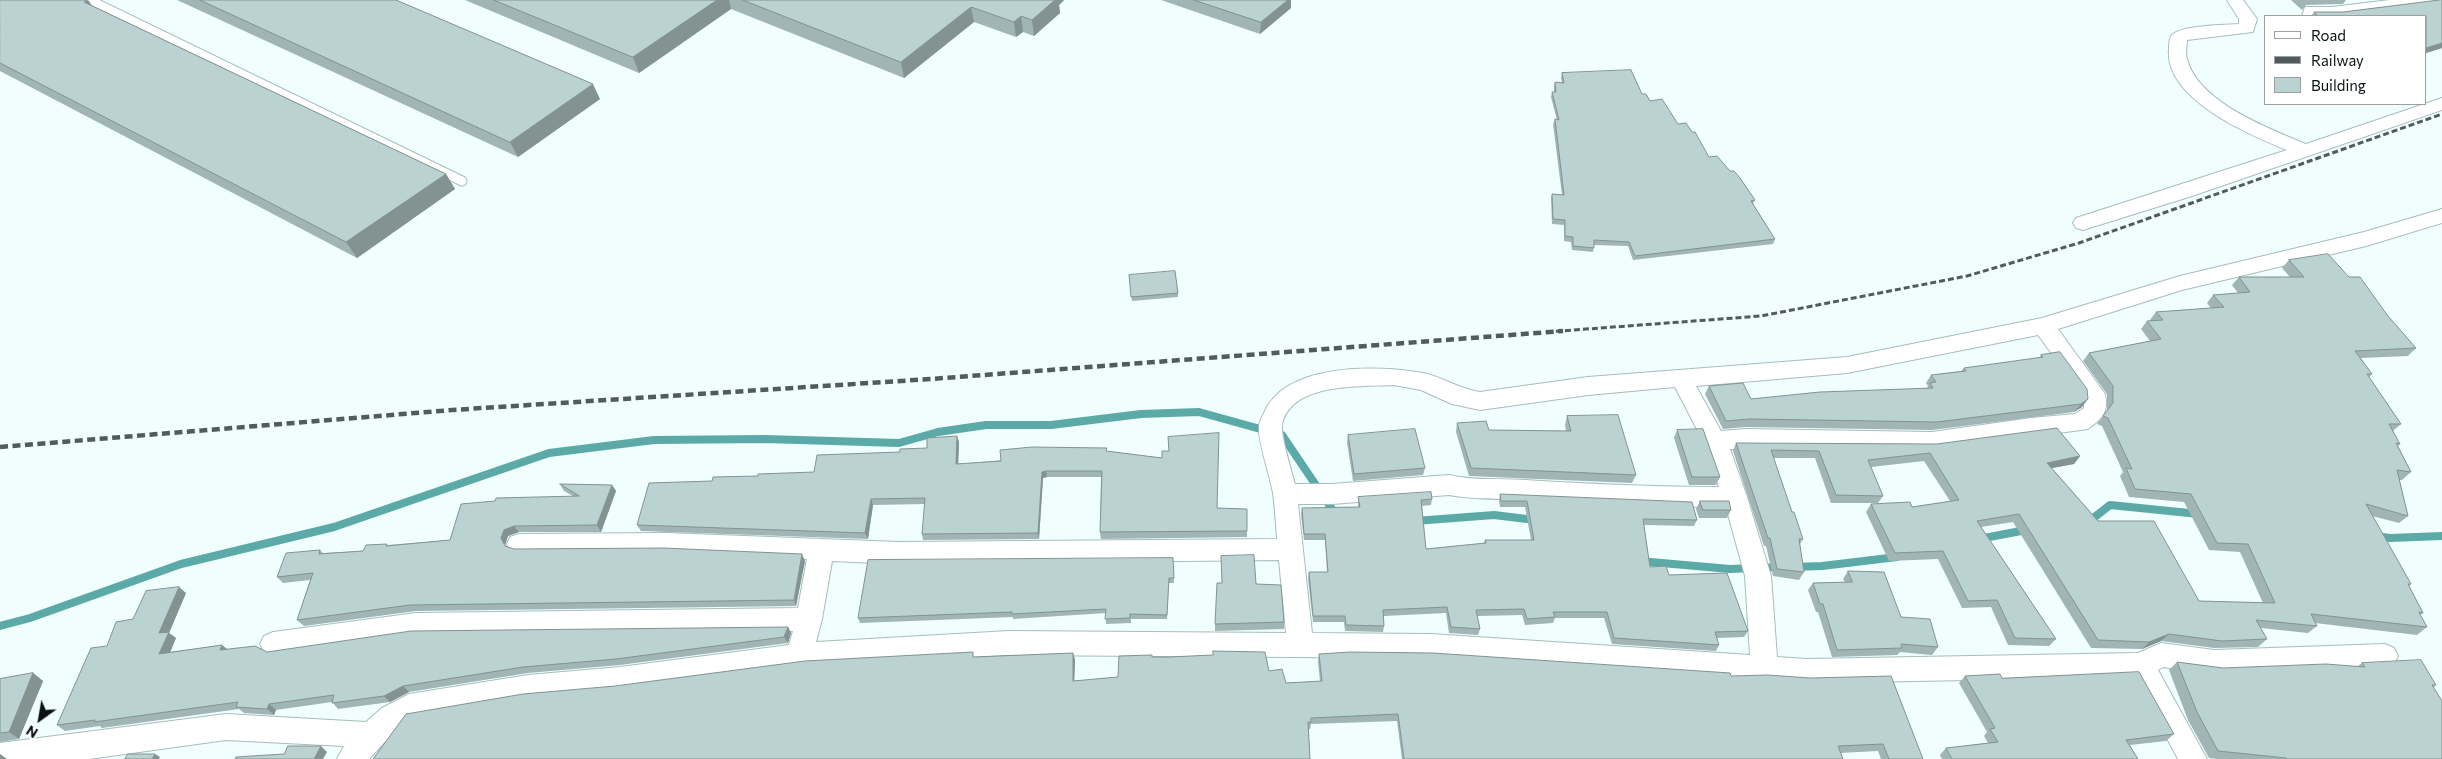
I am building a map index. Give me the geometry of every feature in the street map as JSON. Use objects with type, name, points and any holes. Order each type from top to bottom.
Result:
[{"type":"street","points":[[2234,0],[2248,19],[2247,28],[2179,37],[2177,59],[2180,69],[2188,81],[2229,117],[2304,150]]},
{"type":"street","points":[[2311,15],[2311,11],[2347,5],[2432,0]]},
{"type":"street","points":[[2427,95],[2442,104]]},
{"type":"street","points":[[2083,223],[2185,191],[2442,104]]},
{"type":"street","points":[[1300,645],[1285,494],[1270,426],[1277,409],[1290,396],[1311,384],[1340,379],[1394,377],[1424,382],[1460,398],[1480,401],[1588,386],[1682,380],[1847,365],[2043,326],[2189,280],[2366,240],[2442,216]]},
{"type":"street","points":[[1715,441],[1745,438],[1932,441],[2031,427],[2080,423],[2094,413],[2096,404],[2094,394],[2043,326]]},
{"type":"street","points":[[1682,380],[1715,441],[1735,497],[1758,576],[1764,666]]},
{"type":"street","points":[[1285,494],[1332,494],[1449,485],[1468,489],[1633,497],[1735,497]]},
{"type":"street","points":[[519,544],[667,543],[898,553],[1291,549]]},
{"type":"street","points":[[800,655],[809,619],[821,549]]},
{"type":"street","points":[[273,644],[416,624],[809,619]]},
{"type":"street","points":[[351,759],[370,735],[396,712],[409,707],[528,687],[620,679],[800,655],[1009,643],[1431,646],[1806,670],[2066,668],[2141,665],[2161,655],[2214,662],[2385,656]]},
{"type":"street","points":[[2141,665],[2192,754],[2193,759]]},
{"type":"street","points":[[0,756],[74,748],[226,726],[370,735]]},
{"type":"lane","points":[[89,0],[462,181]]},
{"type":"building","points":[[0,0],[87,0],[84,2],[446,174],[346,242],[0,63]]},
{"type":"building","points":[[200,0],[396,0],[593,84],[510,142]]},
{"type":"building","points":[[494,0],[717,0],[633,57]]},
{"type":"building","points":[[743,0],[1055,0],[1032,20],[1021,16],[1014,22],[971,7],[901,62]]},
{"type":"building","points":[[1194,0],[1288,0],[1261,22]]},
{"type":"building","points":[[2442,0],[2442,43],[2427,48],[2427,15],[2317,15],[2314,12],[2343,12]]},
{"type":"building","points":[[1631,70],[1642,94],[1646,94],[1650,101],[1662,99],[1678,124],[1686,123],[1692,132],[1695,132],[1709,157],[1717,156],[1730,171],[1734,171],[1740,178],[1755,200],[1751,201],[1775,239],[1635,256],[1629,242],[1594,240],[1594,248],[1573,246],[1573,237],[1565,236],[1565,220],[1553,219],[1552,194],[1564,195],[1555,119],[1559,120],[1552,92],[1556,92],[1555,82],[1564,83],[1562,73]]},
{"type":"building","points":[[2328,254],[2349,277],[2360,277],[2388,316],[2416,348],[2355,351],[2372,374],[2367,374],[2401,424],[2389,424],[2400,444],[2396,443],[2411,472],[2397,470],[2408,516],[2366,504],[2411,584],[2408,584],[2423,613],[2419,612],[2427,627],[2311,614],[2317,626],[2256,620],[2267,639],[2222,641],[2169,634],[2149,642],[2098,640],[2019,514],[1977,521],[2056,639],[2015,638],[1997,600],[1968,601],[1943,551],[1895,553],[1871,504],[1910,502],[1912,507],[1959,500],[1930,453],[1868,460],[1883,496],[1836,495],[1819,451],[1771,450],[1803,539],[1799,539],[1804,572],[1777,569],[1770,538],[1768,538],[1736,443],[1937,444],[2057,428],[2080,456],[2047,463],[2098,521],[2154,521],[2199,601],[2275,603],[2248,544],[2217,543],[2191,494],[2135,489],[2126,468],[2132,469],[2108,418],[2103,416],[2113,403],[2113,386],[2089,353],[2161,339],[2147,321],[2163,320],[2156,312],[2224,307],[2213,295],[2250,292],[2239,277],[2304,277],[2289,260]]},
{"type":"building","points":[[1175,271],[1178,293],[1131,297],[1129,275]]},
{"type":"building","points":[[2060,352],[2087,389],[2088,399],[2081,404],[1937,422],[1749,419],[1726,421],[1709,386],[1743,383],[1751,399],[1820,392],[1933,388],[1930,383],[1936,382],[1931,375],[1966,371],[1964,368],[2043,357],[2041,355]]},
{"type":"building","points":[[1618,415],[1636,475],[1471,468],[1457,423],[1486,421],[1489,430],[1571,431],[1567,416]]},
{"type":"building","points":[[1415,429],[1425,468],[1354,474],[1348,435]]},
{"type":"building","points":[[1703,429],[1720,477],[1692,477],[1677,430]]},
{"type":"building","points":[[1219,433],[1217,508],[1247,509],[1247,531],[1100,532],[1102,471],[1042,472],[1038,533],[922,534],[925,498],[871,499],[865,533],[637,525],[649,483],[712,481],[713,477],[814,472],[817,455],[900,452],[900,449],[927,448],[927,438],[957,436],[956,464],[1001,461],[1000,450],[1032,447],[1107,448],[1106,451],[1162,458],[1162,451],[1169,451],[1168,437]]},
{"type":"building","points":[[560,484],[612,485],[597,525],[514,526],[504,530],[501,538],[505,546],[514,549],[663,548],[802,554],[794,600],[410,605],[297,620],[313,573],[277,577],[286,553],[320,550],[319,554],[363,551],[366,545],[387,544],[386,546],[450,540],[461,504],[495,501],[496,498],[579,496]]},
{"type":"building","points":[[1431,492],[1432,499],[1421,500],[1426,549],[1486,543],[1485,540],[1534,540],[1527,501],[1501,501],[1500,494],[1692,502],[1697,520],[1643,519],[1650,567],[1666,566],[1669,575],[1727,573],[1748,631],[1715,632],[1719,645],[1614,638],[1607,612],[1553,612],[1555,617],[1527,619],[1524,609],[1476,610],[1480,629],[1451,627],[1447,607],[1383,610],[1384,626],[1346,625],[1345,616],[1313,616],[1309,572],[1328,572],[1325,534],[1304,534],[1302,508],[1360,507],[1358,497]]},
{"type":"building","points":[[1700,501],[1729,501],[1731,510],[1703,510]]},
{"type":"building","points":[[1254,555],[1256,584],[1281,585],[1284,622],[1215,624],[1217,583],[1222,583],[1221,556]]},
{"type":"building","points":[[1173,558],[1174,578],[1169,578],[1167,615],[1130,614],[1130,618],[1105,619],[1106,609],[1012,614],[1012,612],[858,618],[868,560]]},
{"type":"building","points":[[1848,571],[1884,572],[1901,617],[1930,619],[1938,647],[1901,644],[1902,648],[1837,650],[1823,604],[1820,604],[1813,583],[1852,582]]},
{"type":"building","points":[[179,587],[159,633],[169,632],[159,654],[222,645],[220,650],[255,646],[267,652],[411,631],[788,627],[784,637],[616,659],[523,667],[403,686],[384,696],[332,703],[334,695],[269,704],[267,709],[236,707],[238,702],[94,722],[95,720],[57,725],[91,648],[107,646],[116,622],[133,619],[146,591]]},
{"type":"building","points":[[1213,651],[1265,652],[1269,671],[1282,669],[1286,683],[1322,681],[1319,654],[1350,652],[1433,653],[1730,673],[1731,676],[1767,675],[1811,678],[1891,676],[1923,759],[1889,759],[1883,744],[1838,746],[1843,759],[1404,759],[1398,714],[1311,718],[1311,722],[1308,722],[1310,759],[373,759],[406,714],[523,694],[615,686],[805,661],[973,652],[973,657],[1073,653],[1073,681],[1118,677],[1119,656],[1152,655],[1152,657],[1169,657],[1213,655]]},
{"type":"building","points":[[2421,660],[2436,685],[2432,685],[2442,701],[2442,759],[2287,759],[2218,751],[2197,712],[2177,662],[2223,668],[2326,664],[2365,667],[2362,663]]},
{"type":"building","points":[[2139,672],[2174,734],[2126,740],[2138,759],[1952,759],[1946,748],[1998,742],[1990,729],[1995,728],[1965,676],[2000,674],[2002,678]]},
{"type":"building","points":[[33,673],[9,732],[0,733],[0,679]]},
{"type":"building","points":[[288,746],[321,746],[314,759],[235,759],[236,757],[284,754]]},
{"type":"building","points":[[128,754],[155,754],[152,759],[125,759]]},
{"type":"waterway","points":[[0,626],[30,618],[181,564],[334,527],[549,453],[654,440],[765,439],[899,443],[938,432],[986,425],[1051,425],[1141,414],[1199,412],[1282,435],[1334,512],[1339,513]]},
{"type":"waterway","points":[[2087,523],[2110,505],[2199,514]]},
{"type":"waterway","points":[[1415,521],[1494,515],[1535,520]]},
{"type":"waterway","points":[[1979,539],[2026,530]]},
{"type":"waterway","points":[[2374,536],[2390,538],[2442,536]]},
{"type":"waterway","points":[[1794,567],[1822,566],[1897,557]]},
{"type":"waterway","points":[[1639,561],[1730,569],[1780,567]]},
{"type":"railway","points":[[1547,332],[1761,316],[1967,276],[2079,243],[2442,114]]},
{"type":"railway","points":[[0,447],[452,410],[931,379],[1563,331]]}]
